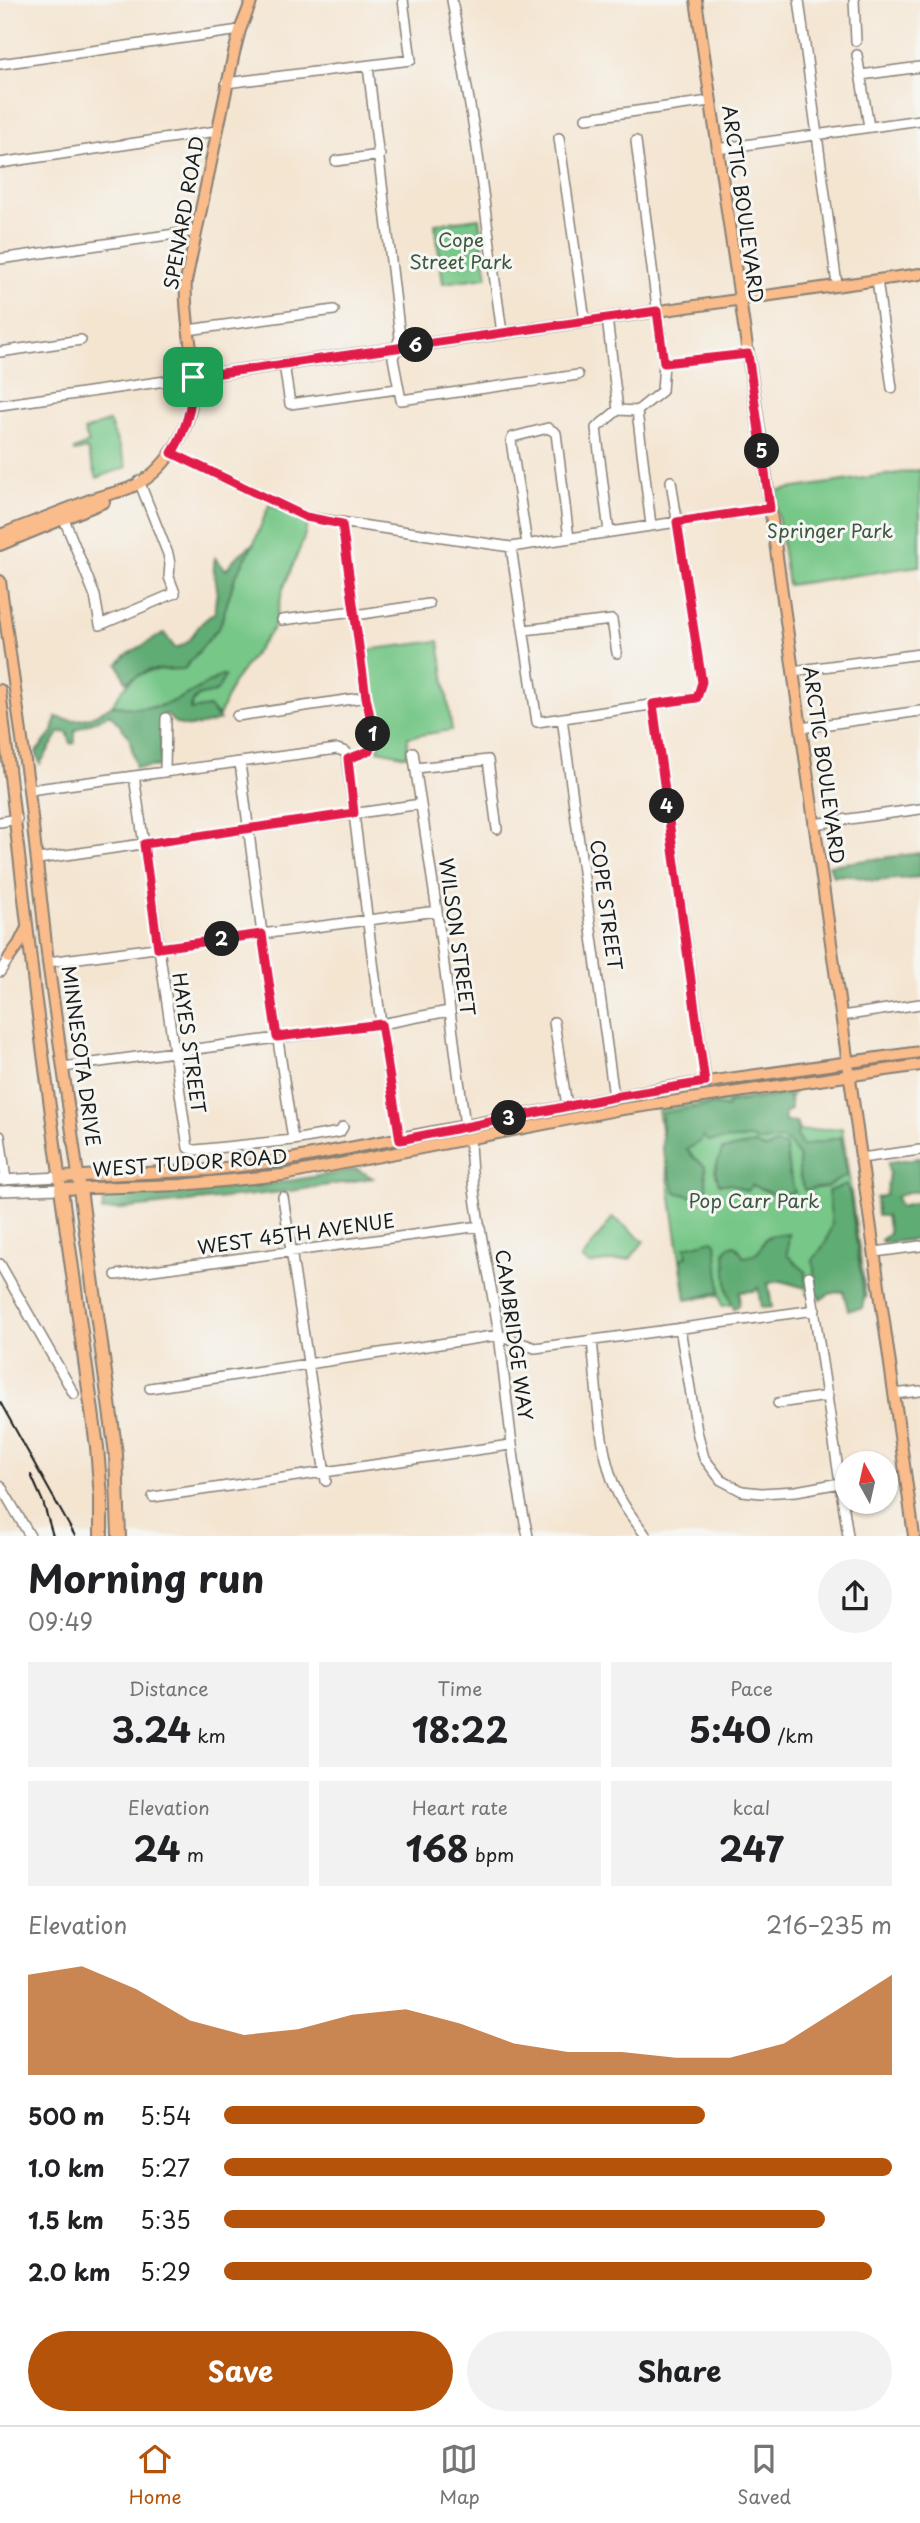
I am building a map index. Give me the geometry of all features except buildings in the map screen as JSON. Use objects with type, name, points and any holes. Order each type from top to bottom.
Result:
[{"type":"highway","name":"MINNESOTA DRIVE","points":[[79,1182],[116,1454],[119,1536]]},
{"type":"highway","name":"MINNESOTA DRIVE","points":[[61,1183],[97,1447],[101,1536]]},
{"type":"main road","name":"SPENARD ROAD","points":[[0,535],[101,496],[121,491],[139,481],[172,453],[187,422],[193,377],[186,281],[226,83],[240,30],[252,0]]},
{"type":"main road","name":"ARCTIC BOULEVARD","points":[[696,0],[915,1536]]},
{"type":"main road","points":[[193,377],[920,274]]},
{"type":"main road","name":"SPENARD ROAD","points":[[0,545],[114,498],[121,491]]},
{"type":"main road","name":"MINNESOTA DRIVE","points":[[0,581],[79,1182]]},
{"type":"main road","name":"MINNESOTA DRIVE","points":[[0,690],[27,928],[61,1183]]},
{"type":"main road","points":[[9,958],[27,928]]},
{"type":"main road","points":[[9,958],[20,956],[32,968]]},
{"type":"main road","name":"WEST TUDOR ROAD","points":[[79,1182],[244,1166],[337,1153],[614,1097],[920,1052]]},
{"type":"main road","name":"WEST TUDOR ROAD","points":[[61,1183],[250,1179],[306,1171],[616,1110],[920,1065]]},
{"type":"main road","points":[[470,1138],[475,1133],[525,1121],[531,1113]]},
{"type":"main road","points":[[405,1152],[410,1147],[464,1133],[466,1126]]},
{"type":"street","points":[[226,83],[411,60],[402,0]]},
{"type":"street","points":[[452,0],[476,141],[502,333]]},
{"type":"street","points":[[799,0],[837,285]]},
{"type":"street","points":[[854,0],[856,41]]},
{"type":"street","points":[[0,64],[240,30]]},
{"type":"street","points":[[857,55],[869,127]]},
{"type":"street","points":[[368,66],[400,337],[393,358],[401,400],[578,375]]},
{"type":"street","points":[[861,75],[920,66]]},
{"type":"street","points":[[586,118],[710,101]]},
{"type":"street","points":[[717,149],[920,120]]},
{"type":"street","points":[[0,163],[217,131]]},
{"type":"street","points":[[559,138],[584,321]]},
{"type":"street","points":[[609,532],[596,428],[618,410],[637,411],[662,391],[664,363],[636,141]]},
{"type":"street","points":[[336,161],[380,155]]},
{"type":"street","points":[[0,259],[196,231]]},
{"type":"street","points":[[877,280],[892,388]]},
{"type":"street","points":[[188,330],[334,310]]},
{"type":"street","points":[[607,318],[618,410]]},
{"type":"street","points":[[0,352],[81,340]]},
{"type":"street","points":[[664,363],[748,354]]},
{"type":"street","points":[[284,364],[290,404],[397,389]]},
{"type":"street","points":[[0,405],[193,377]]},
{"type":"street","points":[[637,411],[651,525]]},
{"type":"street","points":[[527,544],[512,441],[513,436],[524,432],[548,428],[556,433],[569,538]]},
{"type":"street","points":[[172,453],[306,517],[511,547],[770,508]]},
{"type":"street","points":[[64,519],[95,596],[100,625],[175,593],[169,577],[168,554],[139,481]]},
{"type":"street","points":[[511,547],[537,722],[697,698],[702,682],[671,481]]},
{"type":"street","points":[[342,524],[373,731],[373,743],[369,751],[348,759]]},
{"type":"street","points":[[282,621],[429,604]]},
{"type":"street","points":[[524,630],[612,620],[617,653]]},
{"type":"street","points":[[793,671],[920,654]]},
{"type":"street","points":[[237,716],[366,697]]},
{"type":"street","points":[[653,704],[705,1082]]},
{"type":"street","points":[[801,727],[920,711]]},
{"type":"street","points":[[165,771],[166,718]]},
{"type":"street","name":"COPE STREET","points":[[562,718],[614,1097]]},
{"type":"street","points":[[29,790],[337,748],[346,752],[381,1024],[400,1140]]},
{"type":"street","name":"WILSON STREET","points":[[413,752],[466,1126]]},
{"type":"street","points":[[416,768],[488,760],[497,829]]},
{"type":"street","points":[[240,763],[293,1140],[340,1132],[343,1127]]},
{"type":"street","name":"HAYES STREET","points":[[134,776],[188,1148],[196,1150],[293,1140]]},
{"type":"street","points":[[37,859],[421,804]]},
{"type":"street","points":[[814,824],[920,809]]},
{"type":"street","points":[[0,822],[16,819]]},
{"type":"street","points":[[48,962],[437,911]]},
{"type":"street","points":[[0,972],[9,958]]},
{"type":"street","points":[[842,1016],[920,1004]]},
{"type":"street","points":[[63,1067],[381,1024],[449,1011]]},
{"type":"street","points":[[554,1022],[567,1106]]},
{"type":"street","points":[[0,1136],[3,1180]]},
{"type":"street","name":"CAMBRIDGE WAY","points":[[470,1138],[480,1226],[499,1335],[510,1445],[528,1536]]},
{"type":"street","points":[[861,1158],[920,1150]]},
{"type":"street","name":"WEST TUDOR ROAD","points":[[3,1180],[61,1183]]},
{"type":"street","name":"WEST TUDOR ROAD","points":[[0,1191],[61,1183]]},
{"type":"street","points":[[283,1196],[325,1476]]},
{"type":"street","name":"WEST 45TH AVENUE","points":[[116,1275],[480,1226]]},
{"type":"street","points":[[874,1252],[920,1246]]},
{"type":"street","points":[[0,1264],[74,1394]]},
{"type":"street","points":[[809,1276],[836,1451]]},
{"type":"street","points":[[150,1388],[499,1335],[535,1348],[815,1310]]},
{"type":"street","points":[[680,1328],[696,1431],[704,1458],[721,1480],[742,1491],[761,1493],[796,1491],[835,1484]]},
{"type":"street","points":[[592,1340],[605,1454],[610,1475],[621,1499],[646,1536]]},
{"type":"street","points":[[894,1394],[920,1391]]},
{"type":"street","points":[[779,1403],[828,1396]]},
{"type":"street","points":[[152,1497],[325,1476],[510,1445]]},
{"type":"street","points":[[0,1485],[30,1536]]},
{"type":"street","points":[[845,1514],[848,1536]]},
{"type":"green space","name":"Cope Street Park","points":[[479,218],[487,277],[443,283],[435,224]]},
{"type":"green space","points":[[109,421],[127,467],[97,478],[87,449],[74,450],[89,443],[84,431]]},
{"type":"green space","name":"Springer Park","points":[[920,470],[920,566],[788,585],[774,491]]},
{"type":"green space","points":[[269,505],[308,523],[283,589],[274,627],[233,683],[219,716],[209,707],[190,711],[198,697],[214,693],[222,675],[170,703],[144,708],[112,705],[127,684],[141,674],[184,669],[220,626],[235,577],[254,543]]},
{"type":"green space","points":[[254,543],[235,577],[220,626],[184,669],[149,670],[126,682],[118,664],[126,655],[164,633],[175,648],[183,645],[215,612],[215,558],[226,570],[235,558]]},
{"type":"green space","points":[[439,641],[452,730],[408,737],[407,756],[378,750],[382,736],[371,697],[364,650]]},
{"type":"green space","points":[[222,675],[225,676],[217,691],[197,697],[190,710],[209,707],[220,720],[184,726],[177,724],[167,714],[161,716],[161,766],[136,768],[129,736],[110,714],[75,730],[75,743],[71,744],[67,732],[59,733],[40,764],[36,752],[53,732],[56,717],[72,720],[86,718],[112,705],[144,708],[170,703]]},
{"type":"green space","points":[[920,853],[920,877],[874,881],[849,875],[833,876],[829,865]]},
{"type":"green space","name":"Pop Carr Park","points":[[795,1091],[790,1099],[791,1109],[784,1114],[785,1122],[796,1122],[799,1131],[842,1128],[866,1298],[848,1301],[844,1290],[807,1295],[806,1288],[781,1281],[768,1283],[770,1295],[760,1287],[736,1291],[736,1304],[722,1306],[720,1295],[686,1300],[658,1109]]},
{"type":"green space","points":[[789,1095],[791,1109],[784,1114],[785,1122],[796,1122],[797,1135],[802,1146],[841,1137],[847,1175],[826,1187],[804,1190],[799,1174],[799,1158],[790,1144],[781,1139],[757,1142],[752,1138],[707,1141],[703,1136],[700,1142],[687,1149],[705,1166],[707,1194],[693,1197],[675,1192],[662,1148],[662,1113],[713,1105],[727,1108],[728,1103]]},
{"type":"green space","points":[[754,1144],[766,1149],[775,1144],[786,1146],[789,1173],[795,1192],[775,1196],[752,1185],[747,1191],[731,1184],[719,1184],[715,1170],[722,1150]]},
{"type":"green space","points":[[920,1158],[920,1192],[908,1192],[896,1197],[900,1207],[920,1202],[920,1239],[883,1243],[881,1240],[889,1234],[886,1216],[877,1216],[876,1198],[886,1195],[888,1162]]},
{"type":"green space","points":[[357,1169],[373,1178],[292,1191],[102,1211],[104,1197],[169,1194],[277,1183]]},
{"type":"green space","points":[[846,1185],[850,1194],[864,1299],[862,1308],[848,1310],[843,1291],[829,1294],[820,1300],[816,1290],[813,1260],[826,1242],[832,1224],[828,1191]]},
{"type":"green space","points":[[613,1217],[644,1241],[630,1259],[589,1264],[582,1259]]},
{"type":"green space","points":[[789,1234],[787,1255],[805,1271],[806,1288],[781,1281],[768,1283],[772,1307],[761,1308],[758,1288],[740,1292],[739,1305],[734,1309],[727,1289],[725,1252],[728,1247],[735,1245],[743,1257],[751,1256],[759,1251],[766,1238]]},
{"type":"green space","points":[[713,1240],[716,1243],[720,1292],[686,1300],[681,1259],[687,1256],[685,1247]]},
{"type":"railway","points":[[0,1402],[75,1536]]},
{"type":"railway","points":[[31,1475],[43,1502],[53,1536]]},
{"type":"route","points":[[657,311],[664,363],[748,354],[770,508],[677,522],[702,682],[697,698],[653,704],[705,1082],[614,1097],[400,1140],[381,1024],[277,1037],[262,934],[158,948],[144,844],[354,813],[348,759],[369,751],[373,743],[342,524],[306,517],[172,453],[187,422],[193,377],[657,311]]}]
